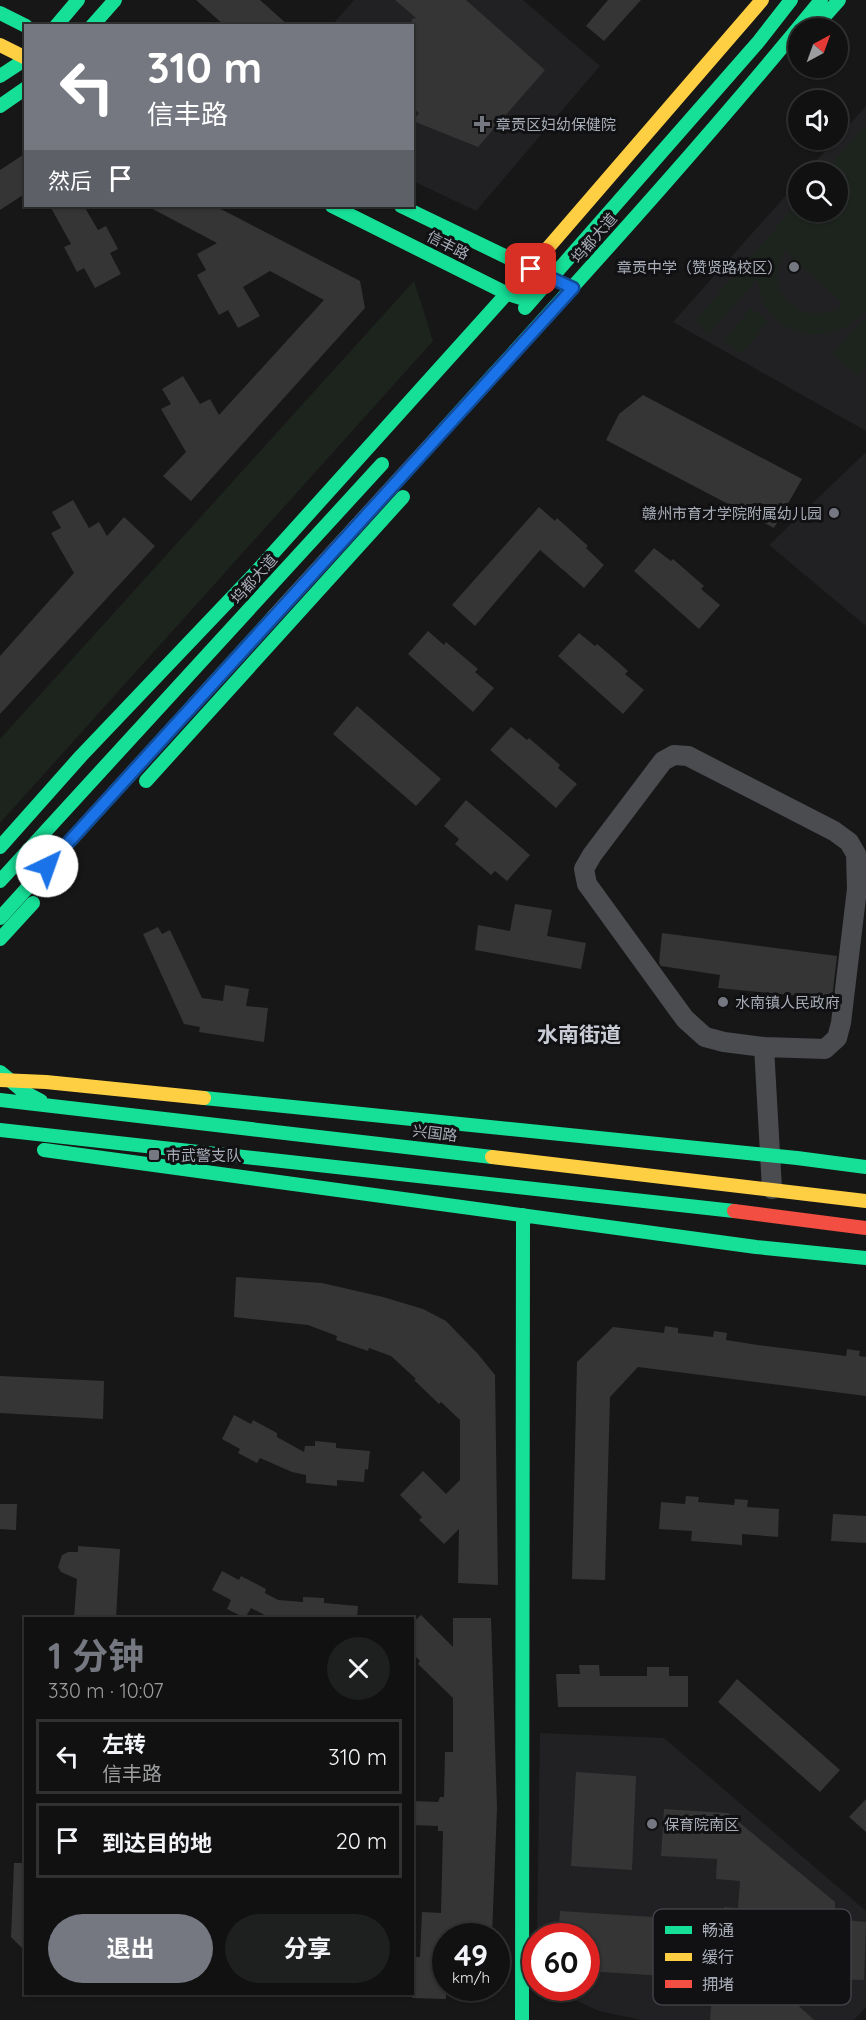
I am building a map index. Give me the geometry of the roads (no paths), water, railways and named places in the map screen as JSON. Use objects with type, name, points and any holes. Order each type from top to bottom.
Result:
[{"type":"main road","points":[[58,24],[78,0]]},
{"type":"main road","points":[[94,24],[115,0]]},
{"type":"main road","points":[[0,847],[81,756],[257,572],[531,269],[762,0]]},
{"type":"main road","name":"坞都大道","points":[[515,319],[759,40],[791,0]]},
{"type":"main road","name":"坞都大道","points":[[0,918],[573,288],[778,53],[821,0]]},
{"type":"main road","points":[[823,18],[839,0]]},
{"type":"main road","points":[[0,13],[24,25]]},
{"type":"main road","points":[[0,45],[24,57]]},
{"type":"main road","points":[[473,418],[788,58]]},
{"type":"main road","points":[[0,76],[24,59]]},
{"type":"main road","points":[[0,106],[24,89]]},
{"type":"main road","name":"信丰路","points":[[334,207],[508,294],[552,309]]},
{"type":"main road","name":"信丰路","points":[[403,207],[573,288]]},
{"type":"main road","name":"坞都大道","points":[[0,881],[394,450]]},
{"type":"main road","points":[[138,788],[309,603],[410,489]]},
{"type":"main road","points":[[0,939],[41,894]]},
{"type":"main road","points":[[3,1078],[770,1155],[866,1167]]},
{"type":"main road","points":[[3,1078],[24,1092],[54,1105]]},
{"type":"main road","name":"兴国路","points":[[0,1100],[866,1201]]},
{"type":"main road","points":[[0,1130],[866,1227]]},
{"type":"main road","points":[[34,1149],[756,1247],[866,1258]]},
{"type":"main road","points":[[522,2020],[523,1215]]},
{"type":"street","points":[[674,755],[688,756],[834,831],[849,842],[856,854],[857,889],[841,1023],[837,1038],[825,1049],[764,1047],[705,1037],[691,1025],[587,884],[584,869],[592,855],[663,761],[674,755]]},
{"type":"street","points":[[764,1047],[772,1190]]},
{"type":"place","name":"章贡区妇幼保健院","points":[[482,124]]},
{"type":"place","name":"章贡中学（赞贤路校区）","points":[[794,267]]},
{"type":"place","name":"赣州市育才学院附属幼儿园","points":[[834,513]]},
{"type":"place","name":"水南镇人民政府","points":[[723,1002]]},
{"type":"place","name":"市武警支队","points":[[154,1155]]},
{"type":"place","name":"保育院南区","points":[[652,1824]]},
{"type":"district","name":"水南街道","points":[[579,1034]]}]
